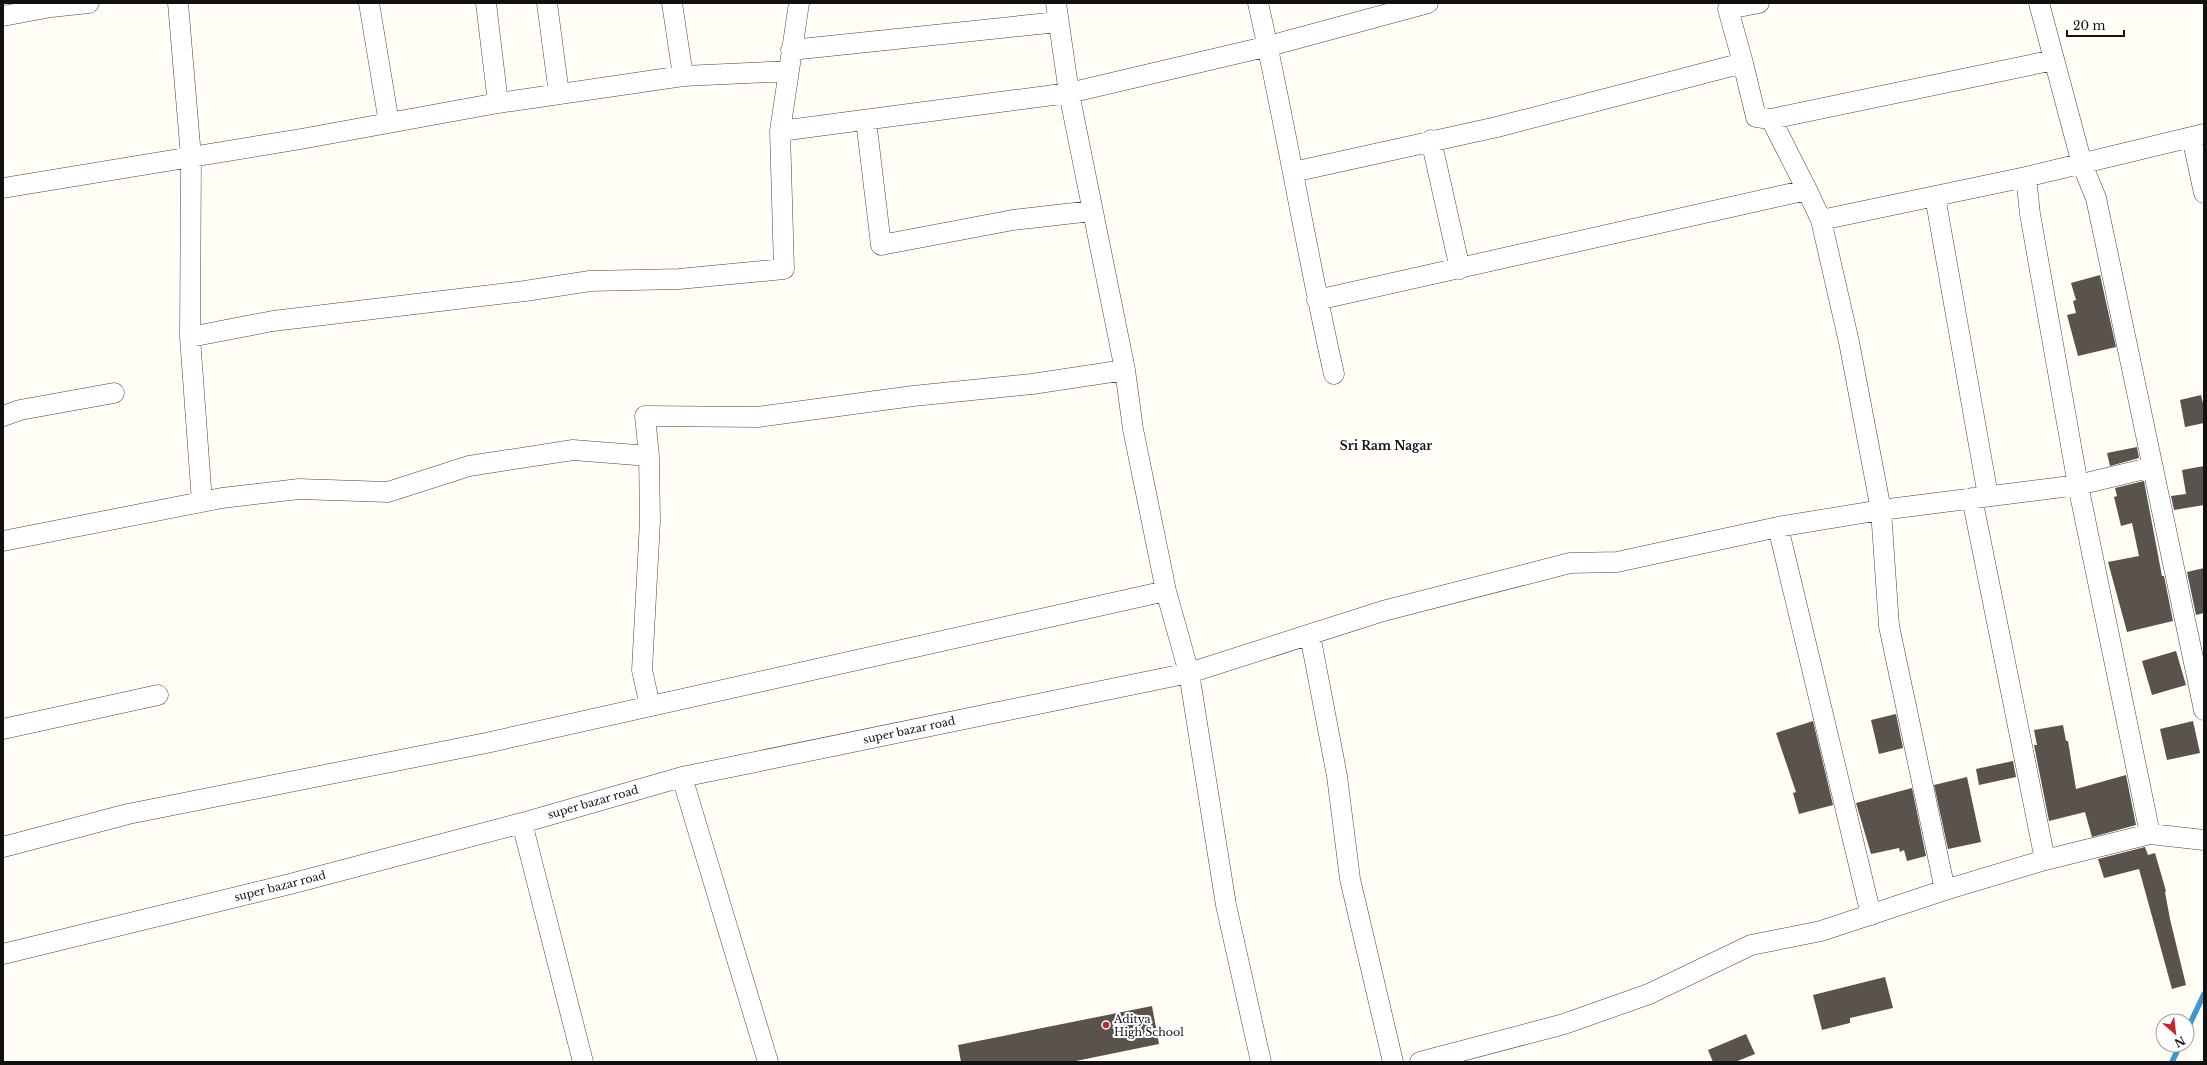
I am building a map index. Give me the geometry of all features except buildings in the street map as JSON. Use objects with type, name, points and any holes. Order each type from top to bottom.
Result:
[{"type":"street","points":[[3,16],[51,5],[90,3]]},
{"type":"street","points":[[178,3],[191,157],[190,337],[202,502]]},
{"type":"street","points":[[369,3],[389,124]]},
{"type":"street","points":[[486,3],[498,103]]},
{"type":"street","points":[[547,3],[559,94]]},
{"type":"street","points":[[672,3],[683,76]]},
{"type":"street","points":[[190,337],[273,321],[517,292],[590,281],[679,279],[784,269],[780,131],[790,50],[799,3]]},
{"type":"street","points":[[1258,3],[1269,46],[1317,300],[1334,374]]},
{"type":"street","points":[[780,131],[1069,93],[1269,46],[1428,3]]},
{"type":"street","points":[[2039,3],[2082,164],[2096,198],[2204,710]]},
{"type":"street","points":[[1749,4],[1728,9],[1756,117],[1771,120],[2054,60]]},
{"type":"street","points":[[790,50],[1057,12],[1069,93],[1125,370],[1134,429],[1166,591],[1189,673],[1226,905],[1261,1062]]},
{"type":"street","points":[[1293,172],[1497,126],[1743,63]]},
{"type":"street","points":[[3,188],[389,124],[498,103],[683,76],[788,71]]},
{"type":"street","points":[[866,120],[881,245],[1013,220],[1092,212]]},
{"type":"street","points":[[1771,120],[1821,220],[1849,342],[1881,510],[1889,626],[1945,890]]},
{"type":"street","points":[[1821,220],[2026,177],[2198,136],[2204,193]]},
{"type":"street","points":[[1431,140],[1460,269]]},
{"type":"street","points":[[2026,177],[2030,214],[2078,485],[2150,834]]},
{"type":"street","points":[[1317,300],[1807,190]]},
{"type":"street","points":[[1935,196],[1980,497],[2045,860]]},
{"type":"street","points":[[650,706],[642,670],[650,521],[649,456],[645,416],[758,417],[913,396],[1032,384],[1125,370]]},
{"type":"street","points":[[3,416],[20,410],[114,393]]},
{"type":"street","points":[[3,541],[202,502],[299,489],[388,492],[468,466],[573,450],[649,456]]},
{"type":"street","name":"super bazar road","points":[[3,954],[282,886],[522,823],[682,777],[1189,673],[1310,636],[1384,611],[1570,564],[1617,562],[1778,527],[1881,510],[2078,485],[2153,467]]},
{"type":"street","points":[[1778,527],[1871,915]]},
{"type":"street","points":[[3,848],[128,814],[486,743],[1166,591]]},
{"type":"street","points":[[1310,636],[1337,776],[1350,879],[1393,1062]]},
{"type":"street","points":[[3,729],[158,695]]},
{"type":"street","points":[[682,777],[768,1062]]},
{"type":"street","points":[[522,823],[583,1062]]},
{"type":"street","points":[[1420,1062],[1564,1024],[1648,994],[1751,945],[1821,931],[1945,890],[2045,860],[2150,834],[2204,840]]},
{"type":"waterway","points":[[2195,1013],[2204,994]]},
{"type":"waterway","points":[[2172,1062],[2176,1053]]},
{"type":"place","name":"Aditya High School","points":[[1106,1025]]},
{"type":"district","name":"Sri Ram Nagar","points":[[1386,446]]}]
